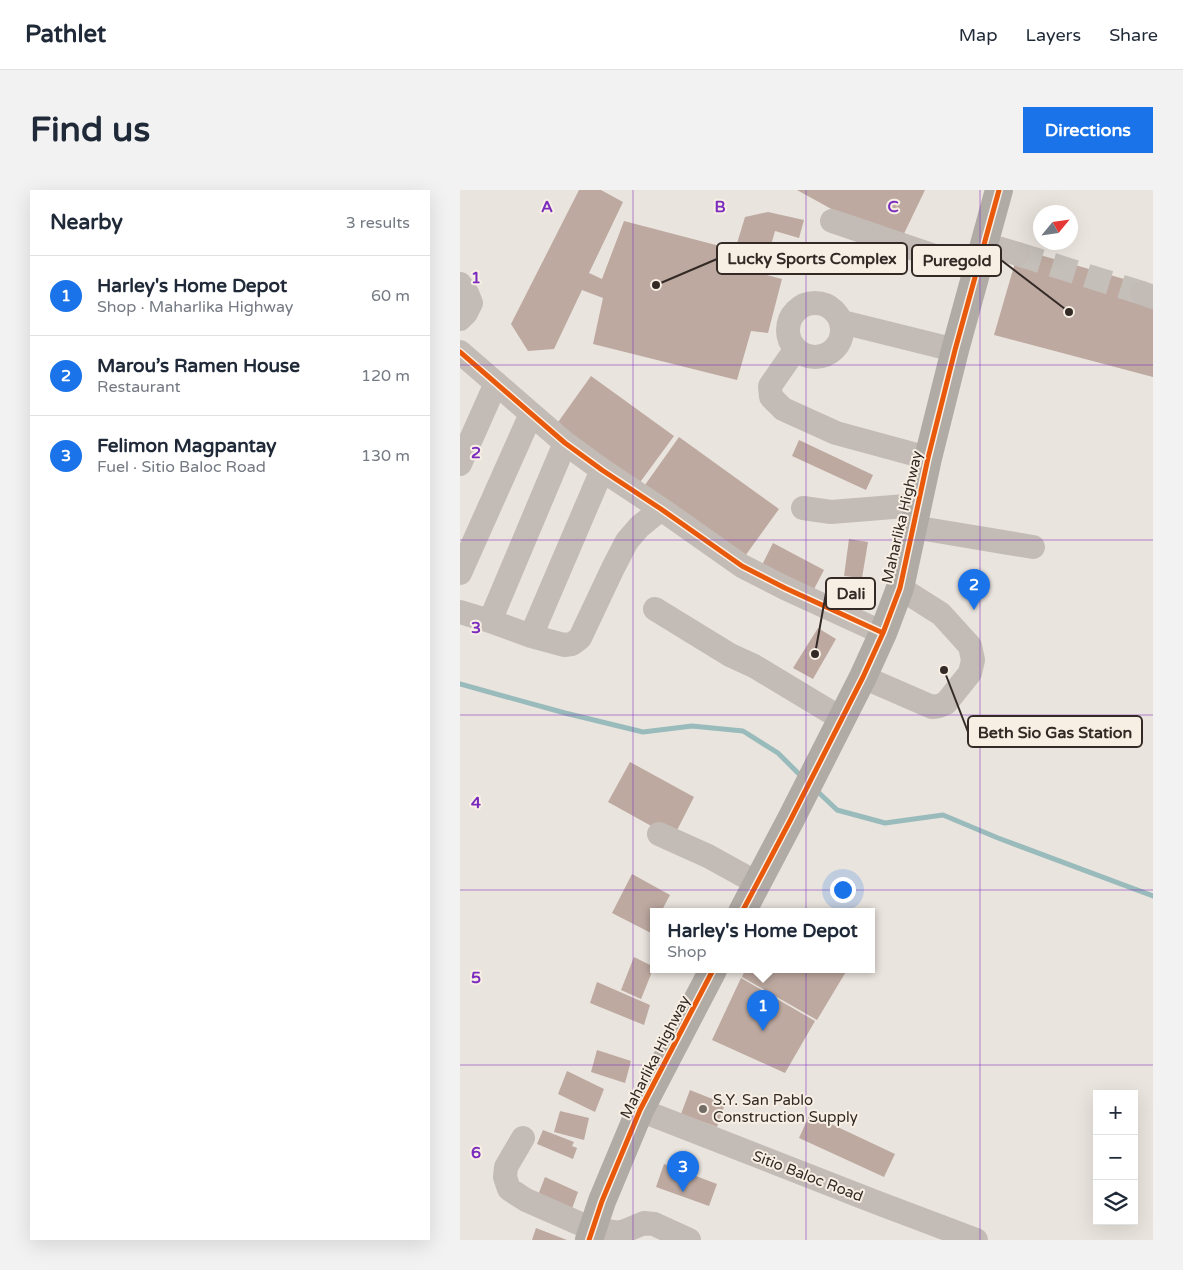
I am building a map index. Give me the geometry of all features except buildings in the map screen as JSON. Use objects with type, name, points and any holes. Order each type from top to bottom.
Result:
[{"type":"main road","name":"Maharlika Highway","points":[[744,908],[863,677],[883,633],[900,588],[954,350],[999,190]]},
{"type":"main road","name":"Maharlika Highway","points":[[591,1235],[602,1201],[640,1110],[711,973]]},
{"type":"street","points":[[832,221],[976,270]]},
{"type":"street","points":[[984,244],[1018,254]]},
{"type":"street","points":[[460,284],[467,293],[471,303],[460,319]]},
{"type":"street","points":[[807,303],[822,303],[834,310],[842,322],[842,337],[835,350],[822,357],[807,357],[795,350],[788,337],[788,323],[795,311],[807,303]]},
{"type":"street","points":[[842,322],[954,350]]},
{"type":"street","points":[[795,350],[770,386],[771,397],[783,409],[836,433],[928,458]]},
{"type":"street","points":[[460,352],[565,443],[742,566],[784,588],[883,633]]},
{"type":"street","points":[[460,464],[496,383]]},
{"type":"street","points":[[460,573],[531,414]]},
{"type":"street","points":[[490,621],[565,443]]},
{"type":"street","points":[[531,636],[602,470]]},
{"type":"street","points":[[803,508],[831,512],[915,516],[1033,547]]},
{"type":"street","points":[[460,612],[531,636],[564,645],[572,644],[580,638],[627,541],[638,527],[661,509]]},
{"type":"street","points":[[863,677],[932,707],[946,703],[970,673],[973,660],[970,646],[941,614],[900,588]]},
{"type":"street","points":[[655,609],[730,655],[754,666],[842,719]]},
{"type":"street","points":[[659,834],[708,856],[757,883]]},
{"type":"street","name":"Sitio Baloc Road","points":[[640,1110],[976,1240]]},
{"type":"street","points":[[523,1138],[506,1167],[505,1177],[508,1189],[591,1235],[620,1233],[644,1223],[654,1224],[689,1240]]},
{"type":"waterway","points":[[460,684],[643,732],[692,726],[743,731],[778,753],[803,778]]},
{"type":"waterway","points":[[815,789],[837,810],[885,823],[943,815],[998,838],[1153,896]]},
{"type":"tunnel","points":[[1018,254],[1142,293]]},
{"type":"cycle path","points":[[744,908],[863,677],[883,633],[900,588],[928,458],[955,350],[999,190]]},
{"type":"cycle path","points":[[460,352],[565,443],[742,566],[883,633]]},
{"type":"cycle path","points":[[589,1240],[602,1201],[640,1110],[711,973]]},
{"type":"place","name":"Lucky Sports Complex","points":[[656,285]]},
{"type":"place","name":"Puregold","points":[[1069,312]]},
{"type":"place","name":"Marou’s Ramen House","points":[[974,610]]},
{"type":"place","name":"Dali","points":[[815,654]]},
{"type":"place","name":"Beth Sio Gas Station","points":[[944,670]]},
{"type":"place","name":"Harley's Home Depot","points":[[763,1031]]},
{"type":"place","name":"S.Y. San Pablo Construction Supply","points":[[703,1109]]},
{"type":"place","name":"Felimon Magpantay","points":[[683,1192]]}]
